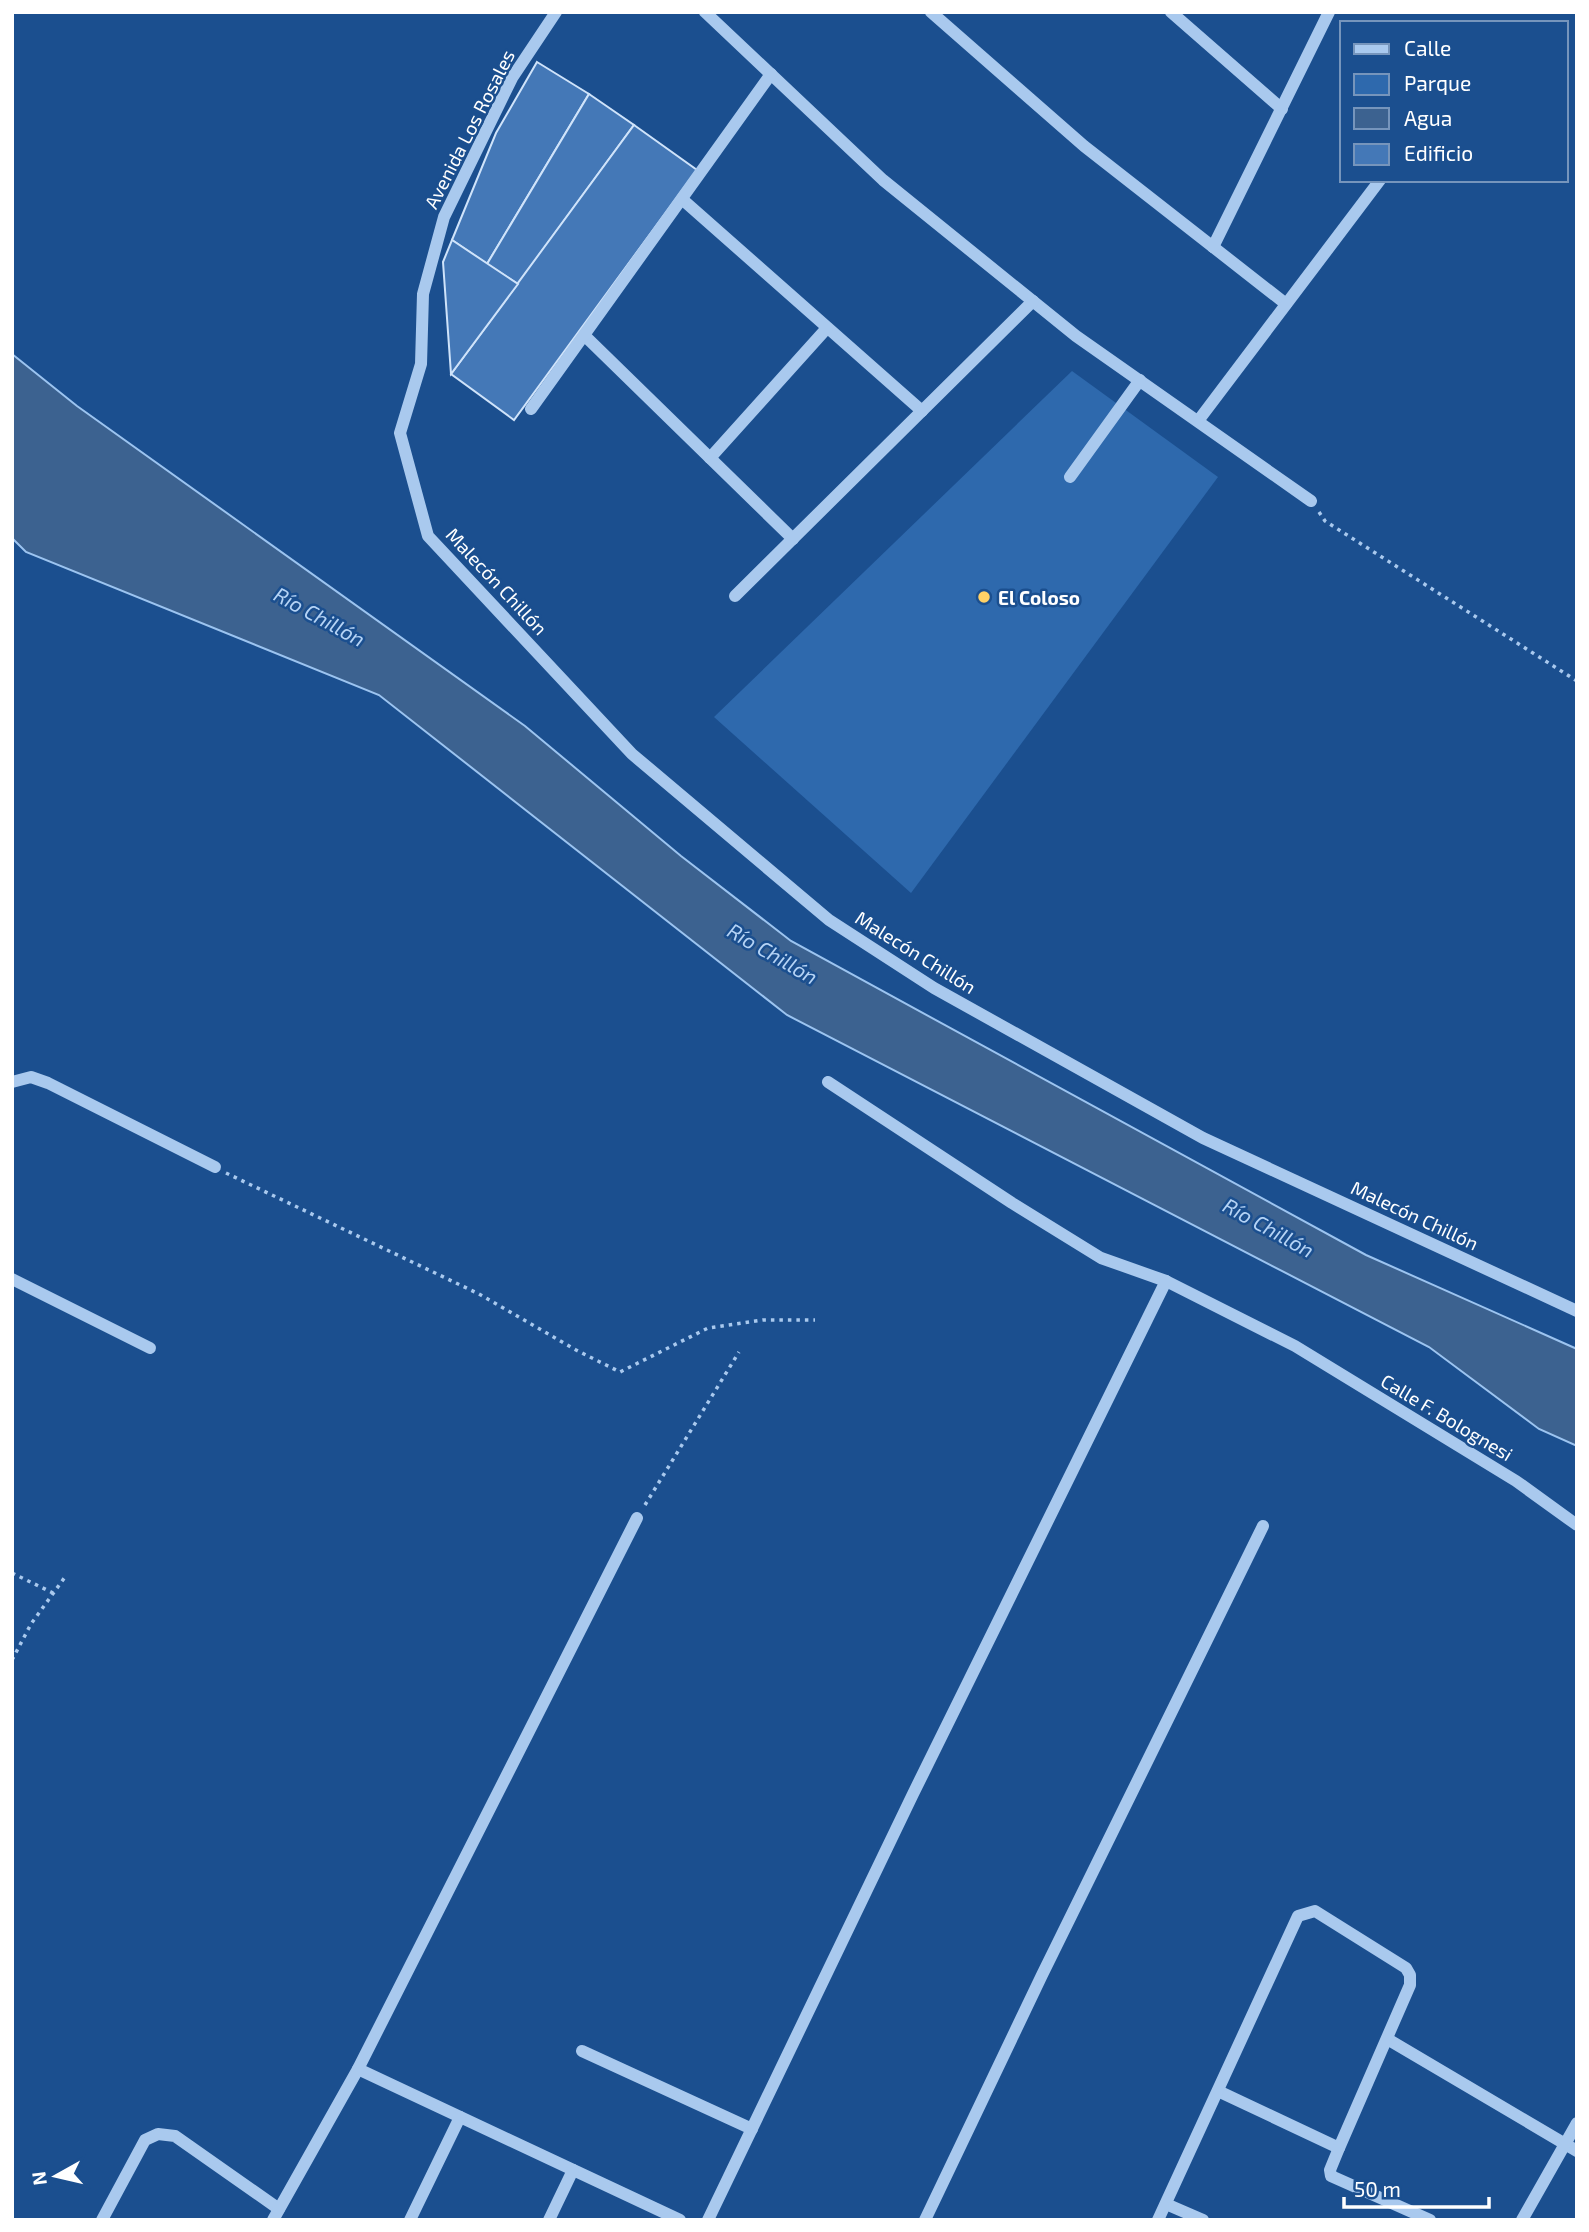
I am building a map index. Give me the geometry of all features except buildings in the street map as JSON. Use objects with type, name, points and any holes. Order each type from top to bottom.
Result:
[{"type":"street","name":"Avenida Los Rosales","points":[[400,433],[421,363],[424,294],[444,217],[512,78],[556,12]]},
{"type":"street","points":[[705,12],[883,180],[1033,301],[1311,501]]},
{"type":"street","points":[[931,12],[1084,146],[1286,304]]},
{"type":"street","points":[[1171,12],[1282,109]]},
{"type":"street","points":[[1213,247],[1329,12]]},
{"type":"street","points":[[531,409],[771,74]]},
{"type":"street","points":[[1198,421],[1378,182]]},
{"type":"street","points":[[683,200],[922,411]]},
{"type":"street","points":[[735,596],[1033,301]]},
{"type":"street","points":[[710,458],[827,328]]},
{"type":"street","points":[[585,336],[793,539]]},
{"type":"street","points":[[1070,477],[1140,380]]},
{"type":"street","name":"Malecón Chillón","points":[[400,433],[428,536],[632,754],[829,920],[934,988],[1203,1138],[1577,1311]]},
{"type":"street","points":[[12,1082],[31,1077],[48,1083],[215,1167]]},
{"type":"street","name":"Calle F. Bolognesi","points":[[828,1082],[1101,1258],[1166,1281],[1295,1346],[1516,1482],[1577,1525]]},
{"type":"street","points":[[12,1279],[150,1348]]},
{"type":"street","points":[[708,2220],[1166,1281]]},
{"type":"street","points":[[102,2220],[145,2140],[158,2134],[175,2136],[276,2215],[358,2069],[637,1518]]},
{"type":"street","points":[[925,2220],[1263,1526]]},
{"type":"street","points":[[1158,2220],[1298,1916],[1306,1911],[1315,1911],[1406,1968],[1410,1975],[1410,1985],[1389,2040],[1330,2170],[1335,2180],[1430,2220]]},
{"type":"street","points":[[1389,2040],[1571,2148]]},
{"type":"street","points":[[582,2051],[752,2129]]},
{"type":"street","points":[[358,2069],[680,2220]]},
{"type":"street","points":[[1218,2091],[1339,2148]]},
{"type":"street","points":[[410,2220],[460,2117]]},
{"type":"street","points":[[1522,2220],[1571,2148],[1577,2123]]},
{"type":"street","points":[[549,2220],[573,2170]]},
{"type":"street","points":[[1166,2204],[1203,2220]]},
{"type":"path","points":[[1311,501],[1325,521],[1577,681]]},
{"type":"path","points":[[215,1167],[480,1294],[576,1350],[620,1372],[708,1328],[763,1320],[816,1320]]},
{"type":"path","points":[[637,1518],[739,1353]]},
{"type":"path","points":[[12,1573],[53,1594]]},
{"type":"path","points":[[12,1660],[65,1577]]},
{"type":"green space","name":"El Coloso","points":[[1072,371],[1218,477],[911,893],[714,717]]},
{"type":"water","name":"Río Chillón","points":[[12,354],[77,406],[525,726],[681,856],[791,941],[1366,1255],[1577,1349],[1577,1446],[1539,1429],[1429,1347],[787,1015],[379,695],[26,552],[12,538]]},
{"type":"place","name":"El Coloso","points":[[984,597]]}]
